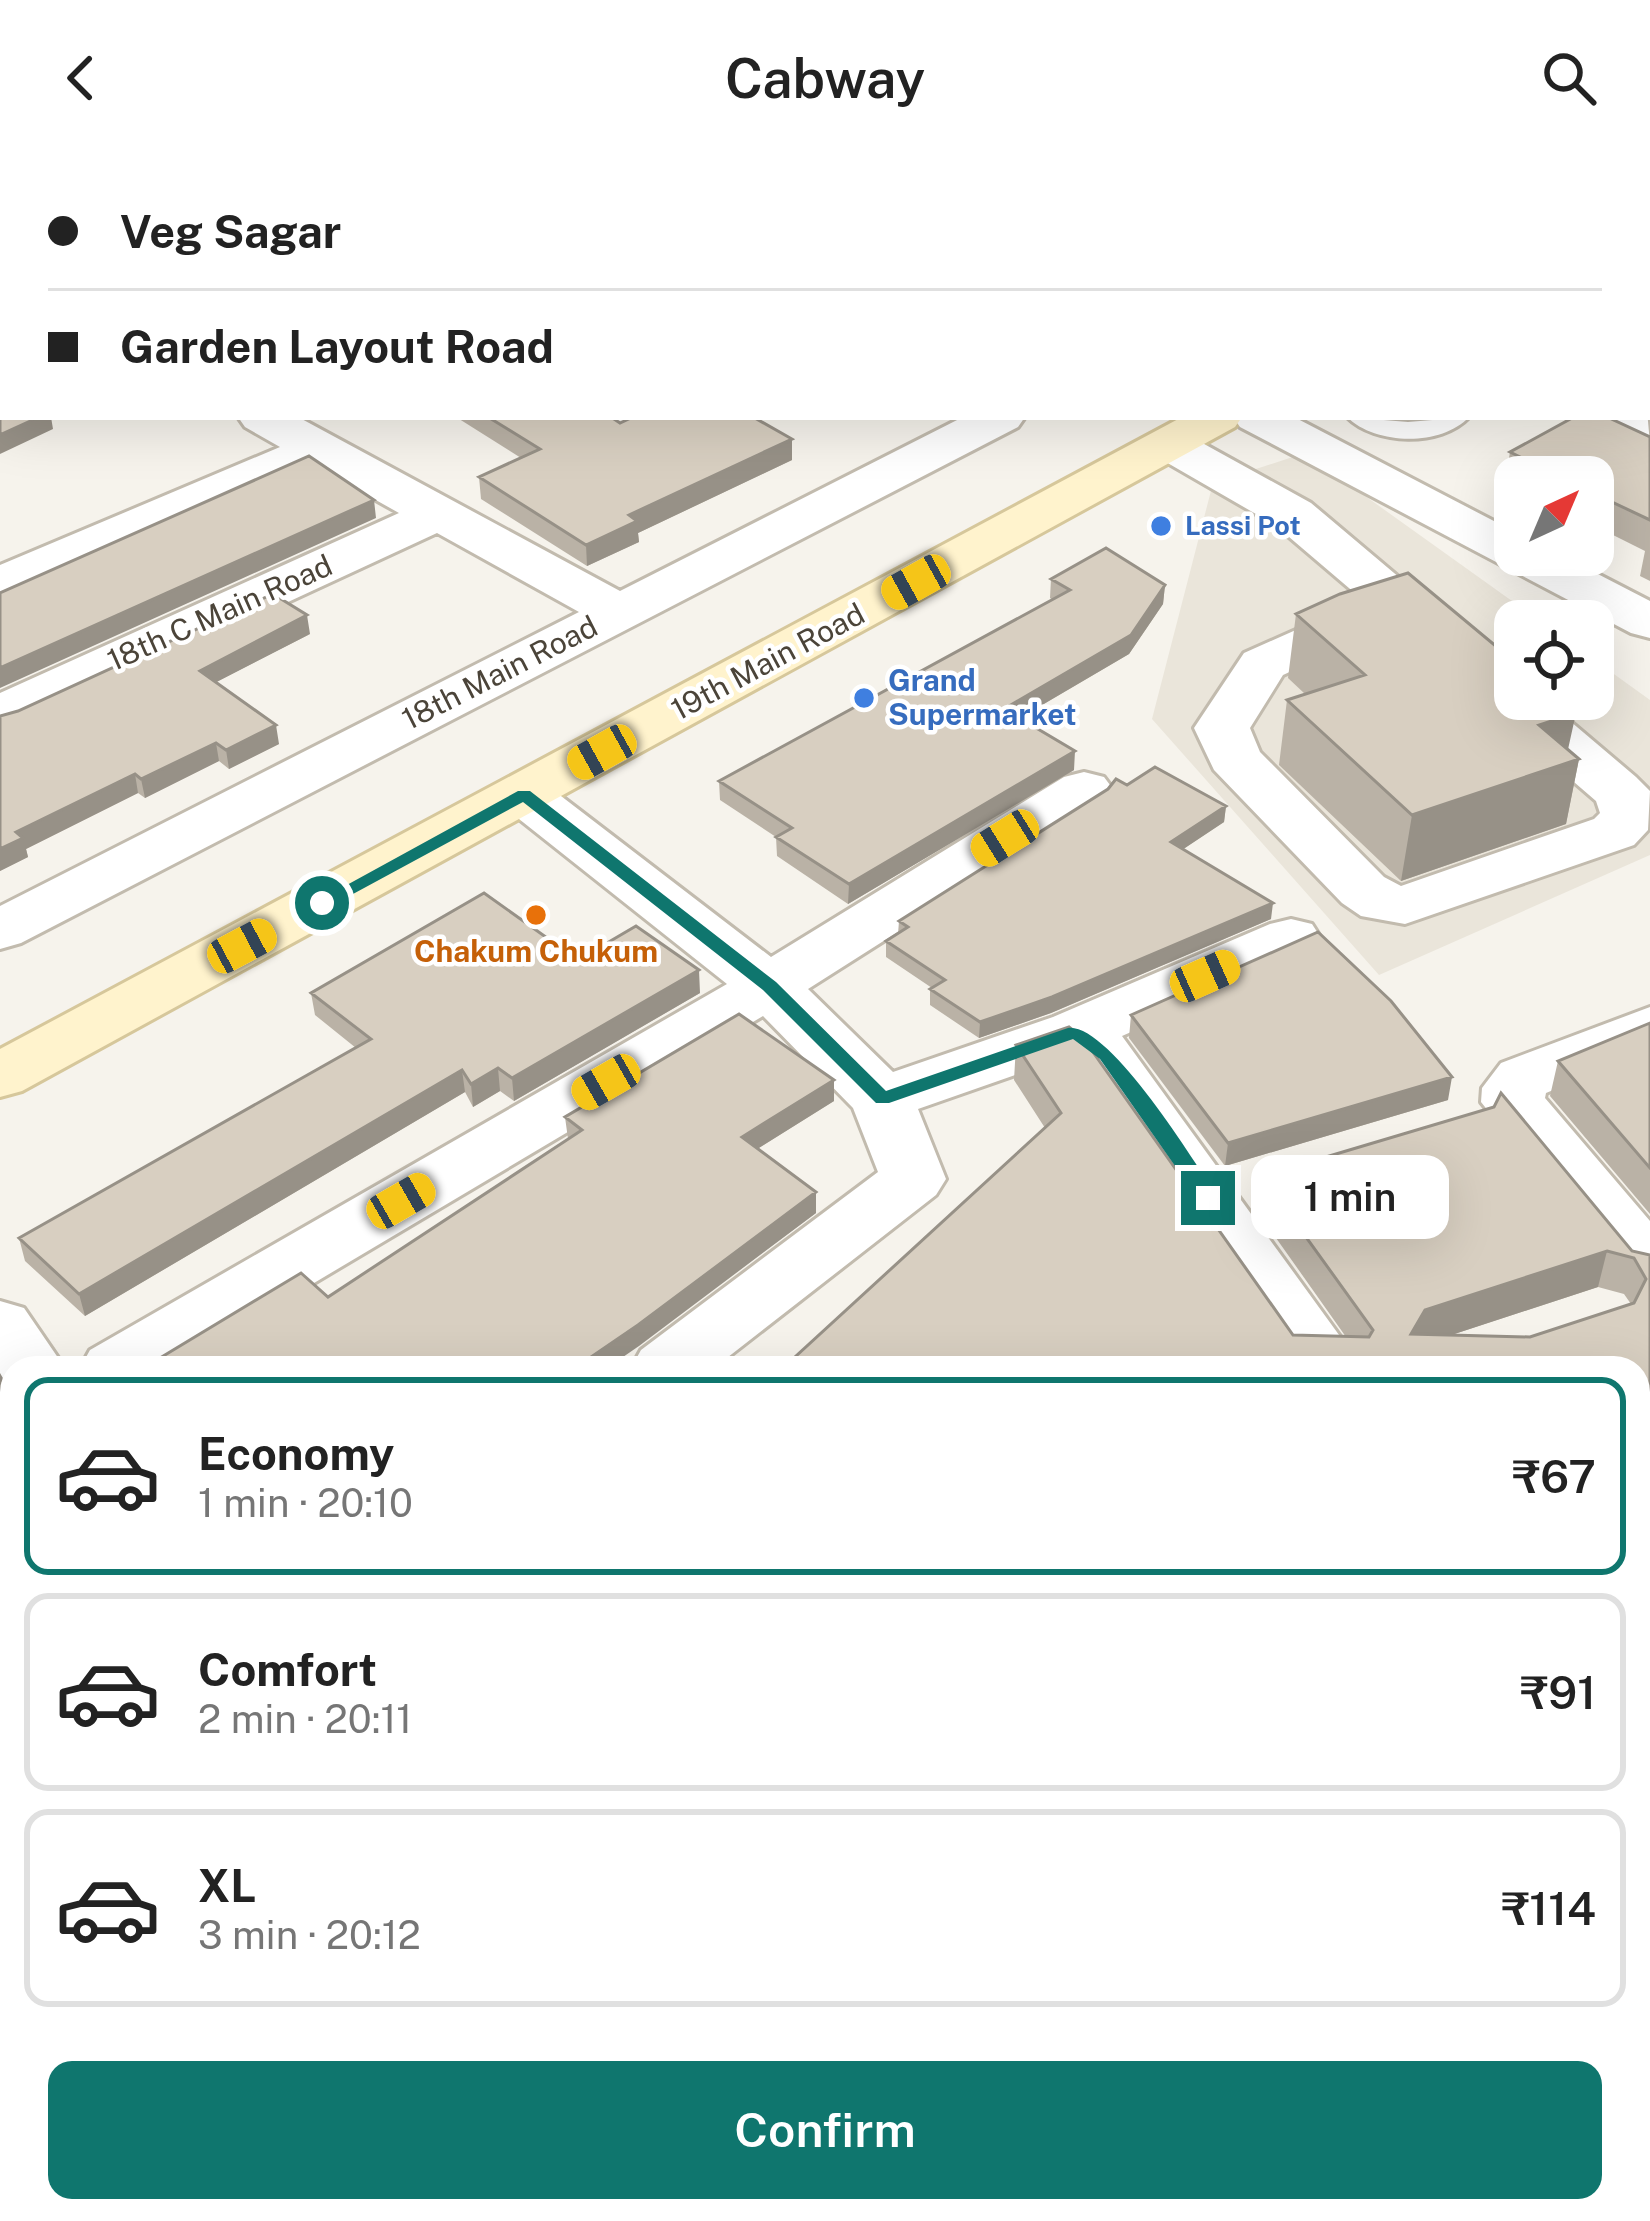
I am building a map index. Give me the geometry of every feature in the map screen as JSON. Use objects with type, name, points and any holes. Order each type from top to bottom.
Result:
[{"type":"main road","name":"19th Main Road","points":[[0,1076],[1213,420]]},
{"type":"street","points":[[910,420],[952,442]]},
{"type":"street","name":"18th Main Road","points":[[0,930],[995,420]]},
{"type":"street","points":[[1263,420],[1494,541]]},
{"type":"street","points":[[0,584],[305,429],[440,513],[620,612]]},
{"type":"street","points":[[1169,444],[1294,514],[1400,602],[1616,790],[1630,804],[1628,818],[1613,832],[1406,905],[1382,903],[1364,890],[1234,758],[1222,728],[1263,664],[1400,602]]},
{"type":"street","points":[[1294,514],[1360,492],[1392,488]]},
{"type":"street","name":"18th C Main Road","points":[[0,714],[440,513]]},
{"type":"street","points":[[1562,576],[1650,622]]},
{"type":"street","points":[[136,1356],[769,986],[1084,789]]},
{"type":"street","points":[[524,794],[769,986],[882,1099],[913,1179],[681,1356]]},
{"type":"street","points":[[882,1099],[1075,1032],[1291,938]]},
{"type":"street","points":[[1650,1027],[1523,1078],[1514,1088],[1513,1102],[1650,1266]]},
{"type":"street","points":[[1075,1032],[1106,1055],[1320,1356]]},
{"type":"street","points":[[1208,1198],[1271,1179]]},
{"type":"street","points":[[0,1326],[21,1356]]},
{"type":"lane","points":[[1366,420],[1388,430],[1412,432],[1451,420]]},
{"type":"shaded area","points":[[1305,453],[1511,600],[1494,600],[1494,720],[1614,720],[1614,674],[1650,700],[1650,855],[1379,975],[1152,719],[1213,483]]},
{"type":"building","points":[[0,420],[32,420],[0,435]]},
{"type":"building","points":[[493,420],[758,420],[792,439],[629,515],[637,521],[586,545],[479,477],[540,449]]},
{"type":"building","points":[[1569,420],[1613,420],[1650,437],[1650,520],[1614,503],[1614,456],[1518,456],[1510,452]]},
{"type":"building","points":[[309,456],[374,500],[0,668],[0,593]]},
{"type":"building","points":[[1106,548],[1165,585],[1131,635],[1004,709],[1075,751],[849,884],[776,837],[792,828],[719,781],[1070,590],[1051,579]]},
{"type":"building","points":[[1408,573],[1494,645],[1494,720],[1554,720],[1539,725],[1579,759],[1412,815],[1287,700],[1365,675],[1296,614],[1340,594]]},
{"type":"building","points":[[273,594],[307,615],[200,671],[276,725],[226,750],[216,743],[141,779],[135,774],[16,832],[23,838],[0,849],[0,716]]},
{"type":"building","points":[[1155,767],[1226,806],[1171,842],[1273,903],[1052,997],[980,1022],[930,989],[945,980],[886,941],[908,927],[899,921],[1108,789],[1116,779],[1127,785]]},
{"type":"building","points":[[484,893],[578,960],[636,926],[699,970],[512,1078],[498,1068],[471,1084],[462,1070],[79,1294],[19,1238],[371,1039],[311,993]]},
{"type":"building","points":[[1318,932],[1391,1001],[1452,1077],[1228,1143],[1131,1015]]},
{"type":"building","points":[[739,1014],[834,1080],[742,1137],[816,1192],[593,1356],[163,1356],[301,1273],[328,1297],[582,1130],[565,1117]]},
{"type":"building","points":[[1650,1023],[1650,1168],[1558,1061]]},
{"type":"building","points":[[1069,1027],[1083,1038],[1293,1335],[1369,1337],[1373,1330],[1262,1176],[1494,1107],[1501,1093],[1632,1251],[1650,1255],[1650,1356],[796,1356],[1061,1113],[1016,1045]],"holes":[[[1607,1251],[1634,1258],[1646,1279],[1634,1303],[1530,1337],[1411,1334],[1425,1310]]]},
{"type":"place","name":"Lassi Pot","points":[[1161,526]]},
{"type":"place","name":"Grand Supermarket","points":[[864,698]]},
{"type":"place","name":"Chakum Chukum","points":[[536,915]]},
{"type":"route","points":[[322,903],[524,794],[769,986],[882,1099],[1075,1032],[1106,1055],[1208,1198]]}]
